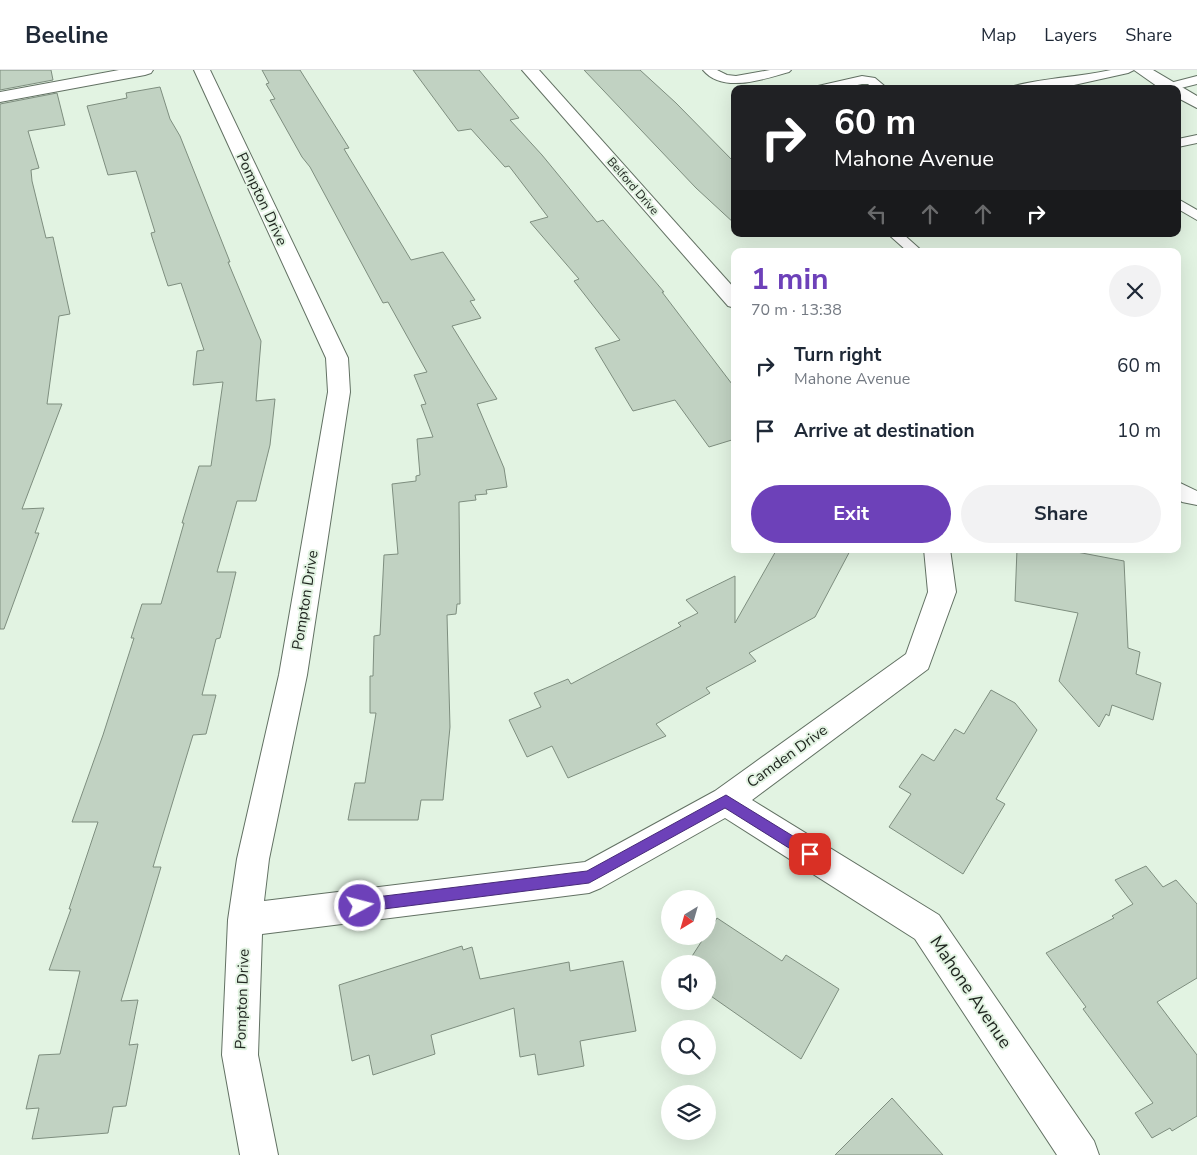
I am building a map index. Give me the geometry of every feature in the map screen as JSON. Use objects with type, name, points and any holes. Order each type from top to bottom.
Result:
[{"type":"street","points":[[0,97],[145,70]]},
{"type":"street","name":"Pompton Drive","points":[[202,70],[336,358],[339,392],[293,675],[253,859],[245,920],[240,1055],[259,1155]]},
{"type":"street","name":"Belford Drive","points":[[530,70],[731,297]]},
{"type":"street","points":[[1142,70],[1167,85]]},
{"type":"street","points":[[1181,93],[1197,103]]},
{"type":"street","name":"Camden Drive","points":[[245,920],[589,877],[726,801],[918,661],[942,592],[937,553]]},
{"type":"street","name":"Mahone Avenue","points":[[726,801],[927,927],[1080,1155]]},
{"type":"lane","points":[[709,70],[716,76],[733,79],[785,70]]},
{"type":"lane","points":[[1056,70],[1074,81]]},
{"type":"lane","points":[[1033,85],[1074,81],[1128,70]]},
{"type":"lane","points":[[840,85],[862,80],[871,81],[876,85]]},
{"type":"lane","points":[[1181,86],[1197,80]]},
{"type":"lane","points":[[1181,142],[1197,139]]},
{"type":"lane","points":[[1181,205],[1197,216]]},
{"type":"lane","points":[[899,237],[911,248]]},
{"type":"lane","points":[[1181,491],[1188,497],[1197,498]]},
{"type":"building","points":[[0,70],[51,70],[53,80],[0,90]]},
{"type":"building","points":[[262,70],[300,70],[349,148],[344,149],[411,260],[443,252],[475,300],[470,301],[481,318],[452,326],[497,399],[477,404],[504,468],[507,487],[486,490],[487,494],[475,495],[476,500],[459,502],[460,604],[457,604],[456,614],[447,615],[450,727],[443,800],[421,800],[418,820],[348,820],[355,783],[365,783],[376,713],[370,713],[370,676],[373,676],[374,636],[380,635],[384,555],[398,554],[392,484],[416,481],[416,476],[420,475],[417,439],[433,437],[421,405],[426,404],[414,375],[427,372],[388,302],[383,303],[310,167],[302,157],[270,100],[275,99],[266,84],[269,83]]},
{"type":"building","points":[[413,70],[479,70],[519,118],[510,120],[542,155],[597,222],[603,220],[664,292],[662,292],[731,383],[731,440],[709,447],[675,400],[633,411],[595,348],[620,340],[574,281],[579,279],[530,222],[548,217],[509,166],[505,167],[471,129],[458,131]]},
{"type":"building","points":[[584,70],[640,70],[676,103],[731,159],[731,220],[696,188]]},
{"type":"building","points":[[160,87],[170,119],[180,136],[230,262],[228,262],[261,341],[256,401],[275,399],[270,445],[256,501],[237,501],[217,572],[236,572],[220,638],[216,639],[202,695],[216,695],[206,734],[193,735],[153,867],[161,867],[121,1001],[138,1000],[129,1045],[138,1044],[126,1106],[113,1107],[108,1133],[32,1139],[39,1108],[26,1109],[39,1055],[60,1054],[80,971],[49,970],[71,909],[69,909],[98,822],[72,822],[103,735],[134,638],[131,638],[142,604],[161,604],[199,466],[211,466],[223,382],[193,385],[197,351],[204,350],[181,283],[168,286],[152,237],[151,233],[155,232],[136,171],[108,175],[87,106],[127,98],[126,93]]},
{"type":"building","points":[[57,93],[65,125],[28,131],[39,168],[31,170],[32,181],[46,238],[53,237],[70,314],[59,316],[47,404],[62,404],[22,509],[44,508],[35,533],[39,533],[4,629],[0,629],[0,104]]},
{"type":"building","points":[[775,553],[849,553],[815,617],[749,653],[756,661],[706,688],[710,693],[656,724],[666,736],[568,778],[552,746],[527,757],[509,720],[541,707],[534,693],[568,679],[571,684],[681,626],[678,623],[698,613],[686,600],[735,576],[735,623]]},
{"type":"building","points":[[1017,553],[1082,553],[1124,561],[1128,648],[1140,652],[1136,674],[1161,683],[1153,720],[1112,705],[1109,716],[1106,714],[1099,727],[1059,681],[1078,613],[1015,601]]},
{"type":"building","points":[[991,690],[1015,703],[1037,730],[996,799],[1005,804],[963,874],[889,827],[911,794],[899,787],[922,754],[934,761],[955,729],[964,734]]},
{"type":"building","points":[[1146,866],[1163,887],[1176,880],[1197,904],[1197,978],[1157,1002],[1197,1055],[1197,1116],[1172,1131],[1170,1128],[1152,1138],[1135,1113],[1153,1103],[1083,1009],[1086,1007],[1046,953],[1114,918],[1112,916],[1133,904],[1115,880]]},
{"type":"building","points":[[717,918],[782,961],[786,955],[839,989],[801,1059],[716,1000],[716,955],[693,955],[699,945],[716,945]]},
{"type":"building","points":[[462,946],[463,950],[472,947],[480,979],[569,962],[570,971],[623,961],[636,1031],[580,1041],[584,1066],[538,1075],[535,1054],[520,1057],[514,1008],[431,1035],[435,1054],[373,1075],[369,1055],[352,1061],[339,985]]},
{"type":"building","points":[[892,1098],[943,1155],[835,1155]]},
{"type":"route","points":[[360,906],[589,877],[726,801],[810,854]]}]
